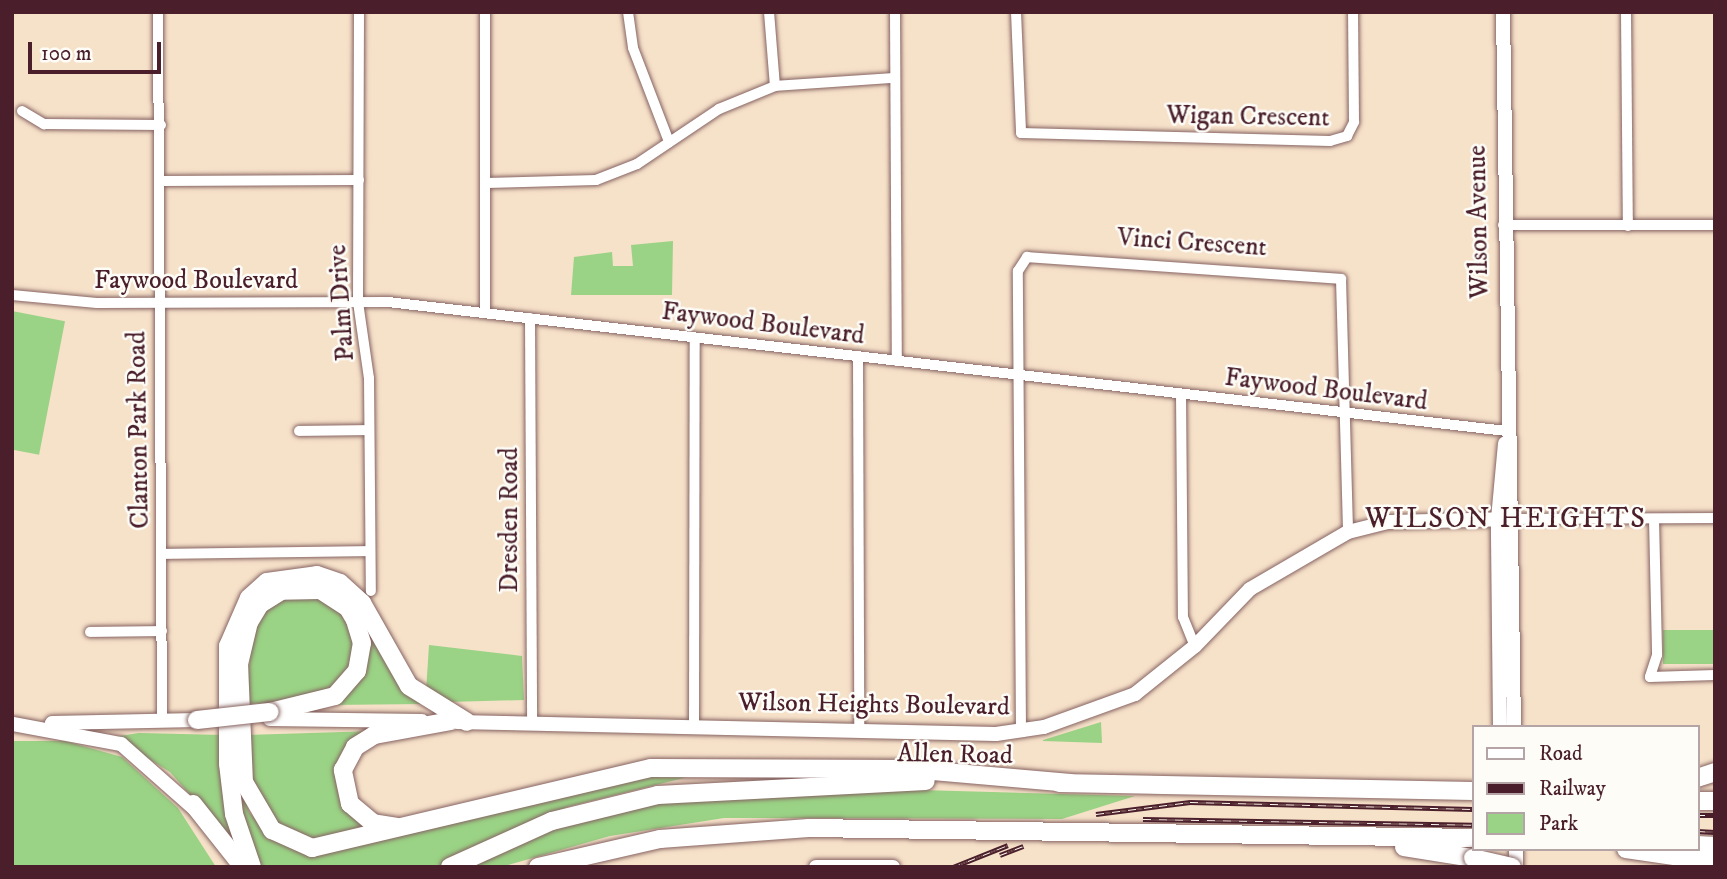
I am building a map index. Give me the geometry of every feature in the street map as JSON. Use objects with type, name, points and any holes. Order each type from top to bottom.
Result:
[{"type":"highway","points":[[252,867],[234,814],[228,764],[228,646],[249,598],[267,582],[305,575],[340,583],[362,603],[409,685],[459,722]]},
{"type":"highway","points":[[197,720],[270,716],[335,696],[357,671],[362,643],[348,608],[320,590],[281,591],[248,622],[239,664],[244,782],[258,815],[296,845],[333,847],[407,829],[496,801],[651,768],[910,769],[1070,783]]},
{"type":"highway","points":[[407,829],[360,816],[343,788],[343,770],[355,747],[374,734],[459,722]]},
{"type":"highway","name":"Allen Road","points":[[450,867],[552,821],[658,795],[875,780],[1472,791]]},
{"type":"highway","points":[[193,804],[243,867]]},
{"type":"highway","points":[[547,865],[660,839],[809,828],[1324,838],[1472,838]]},
{"type":"highway","points":[[1324,838],[1473,858],[1514,867]]},
{"type":"highway","points":[[1640,851],[1715,862]]},
{"type":"main road","name":"Wilson Avenue","points":[[1503,12],[1502,225],[1507,431],[1514,519],[1514,725]]},
{"type":"main road","name":"Wilson Avenue","points":[[1500,725],[1498,519],[1507,431]]},
{"type":"main road","name":"Wilson Heights Boulevard","points":[[270,716],[459,722],[533,721],[859,732],[1021,731],[1135,694],[1195,646],[1250,589],[1348,532],[1388,522],[1514,519]]},
{"type":"main road","points":[[13,724],[197,720]]},
{"type":"main road","points":[[13,724],[121,744],[193,804],[233,867]]},
{"type":"main road","points":[[816,867],[892,867]]},
{"type":"street","name":"Clanton Park Road","points":[[159,12],[158,303],[162,722]]},
{"type":"street","name":"Palm Drive","points":[[359,12],[358,302],[369,430],[371,591]]},
{"type":"street","points":[[485,12],[485,313]]},
{"type":"street","points":[[628,12],[633,48],[669,142]]},
{"type":"street","points":[[769,12],[775,86]]},
{"type":"street","points":[[895,12],[893,78],[897,361]]},
{"type":"street","name":"Wigan Crescent","points":[[1016,12],[1021,133],[1340,140],[1354,122],[1353,12]]},
{"type":"street","points":[[1626,12],[1628,226]]},
{"type":"street","points":[[486,184],[596,180],[637,164],[719,109],[775,86],[893,78]]},
{"type":"street","points":[[22,111],[44,124],[160,124]]},
{"type":"street","points":[[160,181],[359,180]]},
{"type":"street","points":[[1502,225],[1715,225]]},
{"type":"street","name":"Vinci Crescent","points":[[1018,376],[1018,271],[1027,257],[1329,274],[1345,289],[1347,413]]},
{"type":"street","name":"Faywood Boulevard","points":[[12,295],[158,303],[358,302],[485,313],[1507,431]]},
{"type":"street","name":"Dresden Road","points":[[530,318],[533,721]]},
{"type":"street","points":[[694,727],[695,338]]},
{"type":"street","points":[[858,356],[859,732]]},
{"type":"street","points":[[1018,376],[1021,731]]},
{"type":"street","points":[[1181,394],[1183,617],[1195,646]]},
{"type":"street","points":[[1347,413],[1348,532]]},
{"type":"street","points":[[299,431],[369,430]]},
{"type":"street","points":[[1514,519],[1715,518]]},
{"type":"street","points":[[1654,519],[1657,655],[1650,677],[1715,675]]},
{"type":"street","points":[[162,554],[370,551]]},
{"type":"street","points":[[90,632],[162,631]]},
{"type":"green space","points":[[673,241],[672,295],[571,295],[574,257],[612,252],[613,266],[633,266],[631,245]]},
{"type":"green space","points":[[12,311],[65,321],[39,455],[12,450]]},
{"type":"green space","points":[[314,595],[337,606],[354,636],[352,667],[335,689],[282,703],[246,704],[252,633],[267,606],[282,597]]},
{"type":"green space","points":[[367,621],[423,704],[329,705],[337,700]]},
{"type":"green space","points":[[1663,630],[1715,630],[1715,664],[1663,664]]},
{"type":"green space","points":[[429,645],[522,656],[524,700],[448,702],[426,692]]},
{"type":"green space","points":[[1101,722],[1102,743],[1043,741],[1043,740]]},
{"type":"green space","points":[[374,731],[337,782],[349,815],[375,832],[324,842],[282,831],[252,790],[246,735]]},
{"type":"green space","points":[[139,733],[223,735],[237,848],[170,772],[113,737]]},
{"type":"green space","points":[[12,741],[65,741],[122,757],[178,808],[216,867],[12,867]]},
{"type":"green space","points":[[690,771],[692,776],[567,807],[437,867],[256,867],[246,840],[239,781],[249,812],[266,832],[325,853],[605,782]]},
{"type":"green space","points":[[850,788],[1135,796],[1062,819],[724,818],[610,836],[501,867],[462,867],[539,833],[618,810],[694,798]]},
{"type":"railway","points":[[1096,814],[1190,802],[1472,809]]},
{"type":"railway","points":[[1699,815],[1715,815]]},
{"type":"railway","points":[[1143,819],[1472,825]]},
{"type":"railway","points":[[1699,831],[1715,832]]},
{"type":"railway","points":[[953,867],[1008,845]]},
{"type":"railway","points":[[1000,855],[1023,846]]},
{"type":"district","name":"WILSON HEIGHTS","points":[[1506,519]]}]
